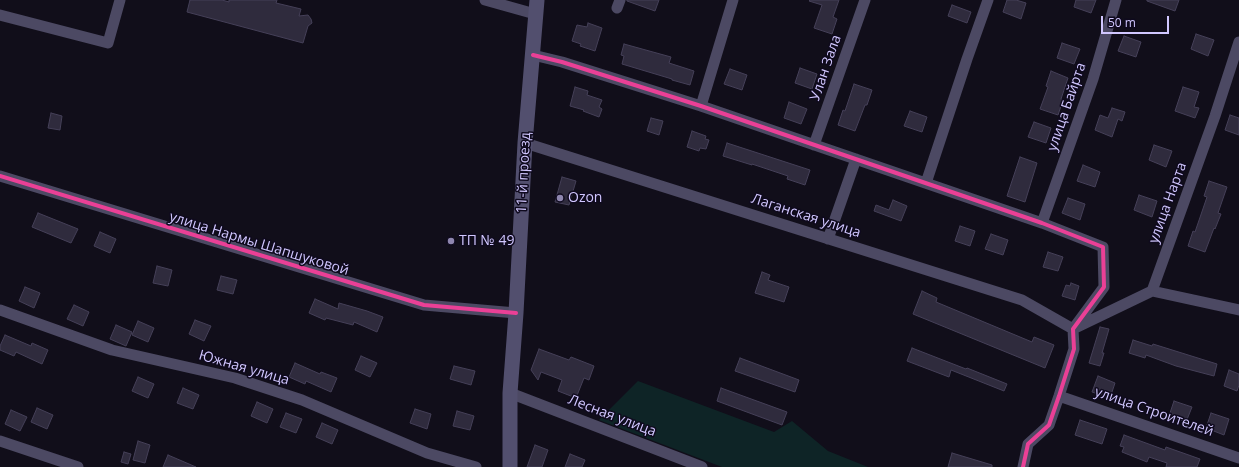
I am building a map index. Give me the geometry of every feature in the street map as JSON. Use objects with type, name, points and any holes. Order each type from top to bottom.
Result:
[{"type":"street","points":[[0,15],[108,43],[120,0]]},
{"type":"street","points":[[485,0],[536,7]]},
{"type":"street","points":[[701,106],[733,0]]},
{"type":"street","name":"Улан Зала","points":[[814,145],[865,0]]},
{"type":"street","points":[[926,183],[988,0]]},
{"type":"street","name":"улица Байрта","points":[[1042,223],[1093,79],[1116,0]]},
{"type":"street","name":"11-й проезд","points":[[510,467],[510,392],[516,313],[525,143],[536,7]]},
{"type":"street","name":"улица Нарта","points":[[1152,291],[1215,116],[1239,42]]},
{"type":"street","points":[[533,55],[562,62],[701,106],[1042,223],[1103,247],[1104,287],[1073,329],[1074,349],[1049,424],[1028,444],[1023,467]]},
{"type":"street","name":"Лаганская улица","points":[[525,143],[1022,300],[1073,329]]},
{"type":"street","points":[[828,239],[856,159]]},
{"type":"street","name":"улица Нармы Шапшуковой","points":[[0,176],[424,305],[516,313]]},
{"type":"street","points":[[1073,329],[1152,291],[1239,310]]},
{"type":"street","name":"Южная улица","points":[[0,310],[112,350],[235,378],[302,400],[427,453],[476,467]]},
{"type":"street","name":"Лесная улица","points":[[510,392],[702,467]]},
{"type":"street","name":"улица Строителей","points":[[1059,396],[1239,458]]},
{"type":"street","points":[[0,441],[78,467]]},
{"type":"green space","points":[[638,381],[774,432],[792,421],[828,451],[868,467],[722,467],[599,420]]},
{"type":"building","points":[[190,0],[222,0],[229,2],[229,0],[277,0],[276,3],[301,9],[299,16],[308,15],[312,23],[308,26],[303,43],[187,12]]},
{"type":"building","points":[[627,0],[659,0],[655,11]]},
{"type":"building","points":[[839,0],[833,17],[837,19],[832,34],[814,28],[822,5],[809,1]]},
{"type":"building","points":[[1007,0],[1016,0],[1026,3],[1021,19],[1003,12]]},
{"type":"building","points":[[1076,0],[1096,0],[1091,13],[1074,7]]},
{"type":"building","points":[[1147,0],[1179,0],[1175,11]]},
{"type":"building","points":[[952,5],[971,12],[967,23],[948,16]]},
{"type":"building","points":[[588,23],[602,28],[595,51],[580,46],[581,44],[572,41],[577,25],[587,27]]},
{"type":"building","points":[[1196,34],[1214,40],[1208,56],[1191,49]]},
{"type":"building","points":[[1124,36],[1141,42],[1136,57],[1118,51]]},
{"type":"building","points":[[1062,43],[1080,49],[1074,64],[1057,58]]},
{"type":"building","points":[[624,44],[671,57],[669,63],[694,71],[690,85],[622,64],[624,56],[621,55]]},
{"type":"building","points":[[800,68],[817,74],[812,89],[795,83]]},
{"type":"building","points":[[730,69],[747,75],[742,90],[724,84]]},
{"type":"building","points":[[1051,71],[1068,78],[1061,99],[1063,100],[1058,115],[1040,109],[1048,87],[1046,86]]},
{"type":"building","points":[[854,84],[872,90],[855,131],[838,125],[843,110],[845,111]]},
{"type":"building","points":[[575,87],[588,91],[587,95],[602,100],[599,107],[602,109],[599,117],[583,111],[584,110],[570,106]]},
{"type":"building","points":[[1183,87],[1199,92],[1194,107],[1199,108],[1195,118],[1175,111]]},
{"type":"building","points":[[789,102],[807,109],[801,124],[784,118]]},
{"type":"building","points":[[1112,108],[1125,112],[1122,121],[1118,119],[1112,137],[1095,130],[1100,115],[1108,118]]},
{"type":"building","points":[[910,111],[927,117],[922,132],[904,126]]},
{"type":"building","points":[[51,113],[62,116],[60,130],[48,128]]},
{"type":"building","points":[[1230,115],[1239,118],[1239,135],[1225,130]]},
{"type":"building","points":[[651,118],[663,121],[659,135],[647,131]]},
{"type":"building","points":[[1034,122],[1051,128],[1046,143],[1028,137]]},
{"type":"building","points":[[692,131],[706,136],[705,139],[709,140],[706,149],[700,148],[699,151],[687,147]]},
{"type":"building","points":[[727,143],[810,170],[805,185],[787,179],[788,176],[723,156]]},
{"type":"building","points":[[1154,145],[1172,151],[1166,167],[1149,160]]},
{"type":"building","points":[[1020,157],[1037,163],[1025,202],[1007,196]]},
{"type":"building","points":[[1083,165],[1100,172],[1095,187],[1077,181]]},
{"type":"building","points":[[562,177],[576,181],[569,205],[555,202]]},
{"type":"building","points":[[1209,181],[1227,187],[1218,213],[1221,214],[1205,252],[1188,246],[1193,231],[1195,232],[1207,197],[1204,196]]},
{"type":"building","points":[[1139,195],[1157,201],[1152,217],[1134,210]]},
{"type":"building","points":[[1068,198],[1085,204],[1080,220],[1062,213]]},
{"type":"building","points":[[893,200],[907,206],[901,221],[874,211],[876,205],[889,210]]},
{"type":"building","points":[[38,213],[78,229],[71,243],[32,227]]},
{"type":"building","points":[[960,226],[975,231],[970,246],[955,241]]},
{"type":"building","points":[[100,232],[116,239],[110,253],[94,246]]},
{"type":"building","points":[[991,234],[1008,240],[1003,255],[985,249]]},
{"type":"building","points":[[1048,252],[1063,257],[1058,271],[1043,267]]},
{"type":"building","points":[[157,266],[172,270],[168,286],[153,283]]},
{"type":"building","points":[[762,272],[770,275],[768,280],[789,287],[784,302],[755,293]]},
{"type":"building","points":[[221,276],[237,280],[233,294],[217,290]]},
{"type":"building","points":[[1071,283],[1079,286],[1075,300],[1062,296],[1066,285],[1070,286]]},
{"type":"building","points":[[25,287],[40,293],[34,308],[19,301]]},
{"type":"building","points":[[922,291],[937,298],[936,302],[1032,342],[1034,337],[1054,345],[1045,368],[913,314]]},
{"type":"building","points":[[315,299],[338,309],[339,303],[383,317],[377,332],[354,322],[353,325],[326,318],[325,320],[309,313]]},
{"type":"building","points":[[74,305],[89,312],[83,326],[67,319]]},
{"type":"building","points":[[195,320],[211,326],[204,341],[189,334]]},
{"type":"building","points":[[138,321],[154,328],[148,342],[132,335]]},
{"type":"building","points":[[116,325],[132,332],[126,346],[110,339]]},
{"type":"building","points":[[1100,327],[1109,329],[1100,366],[1089,363]]},
{"type":"building","points":[[5,335],[31,346],[32,343],[48,350],[42,364],[16,352],[14,356],[0,350],[0,346]]},
{"type":"building","points":[[1133,340],[1152,346],[1153,344],[1217,364],[1214,376],[1176,366],[1146,355],[1145,358],[1129,353]]},
{"type":"building","points":[[912,348],[1007,384],[1004,391],[951,370],[949,377],[907,361]]},
{"type":"building","points":[[539,349],[569,360],[571,357],[594,366],[589,380],[584,378],[576,398],[558,391],[562,380],[541,372],[538,380],[531,370]]},
{"type":"building","points":[[361,356],[377,363],[370,377],[355,370]]},
{"type":"building","points":[[740,358],[799,380],[795,392],[735,371]]},
{"type":"building","points":[[295,363],[320,374],[321,372],[337,378],[331,392],[306,381],[305,384],[289,377]]},
{"type":"building","points":[[454,366],[475,371],[471,385],[450,379]]},
{"type":"building","points":[[1229,370],[1239,374],[1239,385],[1237,391],[1224,386]]},
{"type":"building","points":[[1098,376],[1115,383],[1110,398],[1092,392]]},
{"type":"building","points":[[138,377],[154,384],[148,398],[132,391]]},
{"type":"building","points":[[183,388],[199,395],[193,409],[177,403]]},
{"type":"building","points":[[721,388],[787,412],[782,425],[717,401]]},
{"type":"building","points":[[1174,401],[1192,407],[1186,422],[1169,416]]},
{"type":"building","points":[[257,402],[273,409],[267,423],[251,416]]},
{"type":"building","points":[[37,408],[53,415],[47,429],[31,422]]},
{"type":"building","points":[[415,409],[431,414],[427,429],[410,423]]},
{"type":"building","points":[[11,410],[27,417],[20,431],[5,424]]},
{"type":"building","points":[[457,411],[474,416],[470,430],[453,426]]},
{"type":"building","points":[[286,413],[302,419],[296,433],[280,427]]},
{"type":"building","points":[[1211,413],[1229,419],[1224,435],[1206,428]]},
{"type":"building","points":[[1080,420],[1107,429],[1102,444],[1075,435]]},
{"type":"building","points":[[322,423],[338,430],[332,444],[316,437]]},
{"type":"building","points":[[1124,435],[1165,450],[1166,447],[1200,459],[1197,467],[1166,467],[1167,463],[1149,457],[1147,462],[1122,452],[1124,447],[1120,446]]},
{"type":"building","points":[[138,441],[150,445],[145,463],[133,460]]},
{"type":"building","points":[[535,445],[548,450],[542,467],[527,467]]},
{"type":"building","points":[[124,452],[131,454],[128,464],[121,462]]},
{"type":"building","points":[[952,453],[992,465],[992,467],[948,467]]},
{"type":"building","points":[[570,454],[585,460],[582,467],[565,467]]},
{"type":"building","points":[[168,455],[196,467],[163,467]]},
{"type":"cycle path","points":[[533,55],[562,62],[701,106],[1042,223],[1103,247],[1104,287],[1073,329],[1074,349],[1049,425],[1028,444],[1023,467]]},
{"type":"cycle path","points":[[0,176],[424,305],[516,313]]},
{"type":"place","name":"Ozon","points":[[560,198]]},
{"type":"place","name":"ТП № 49","points":[[451,241]]}]
